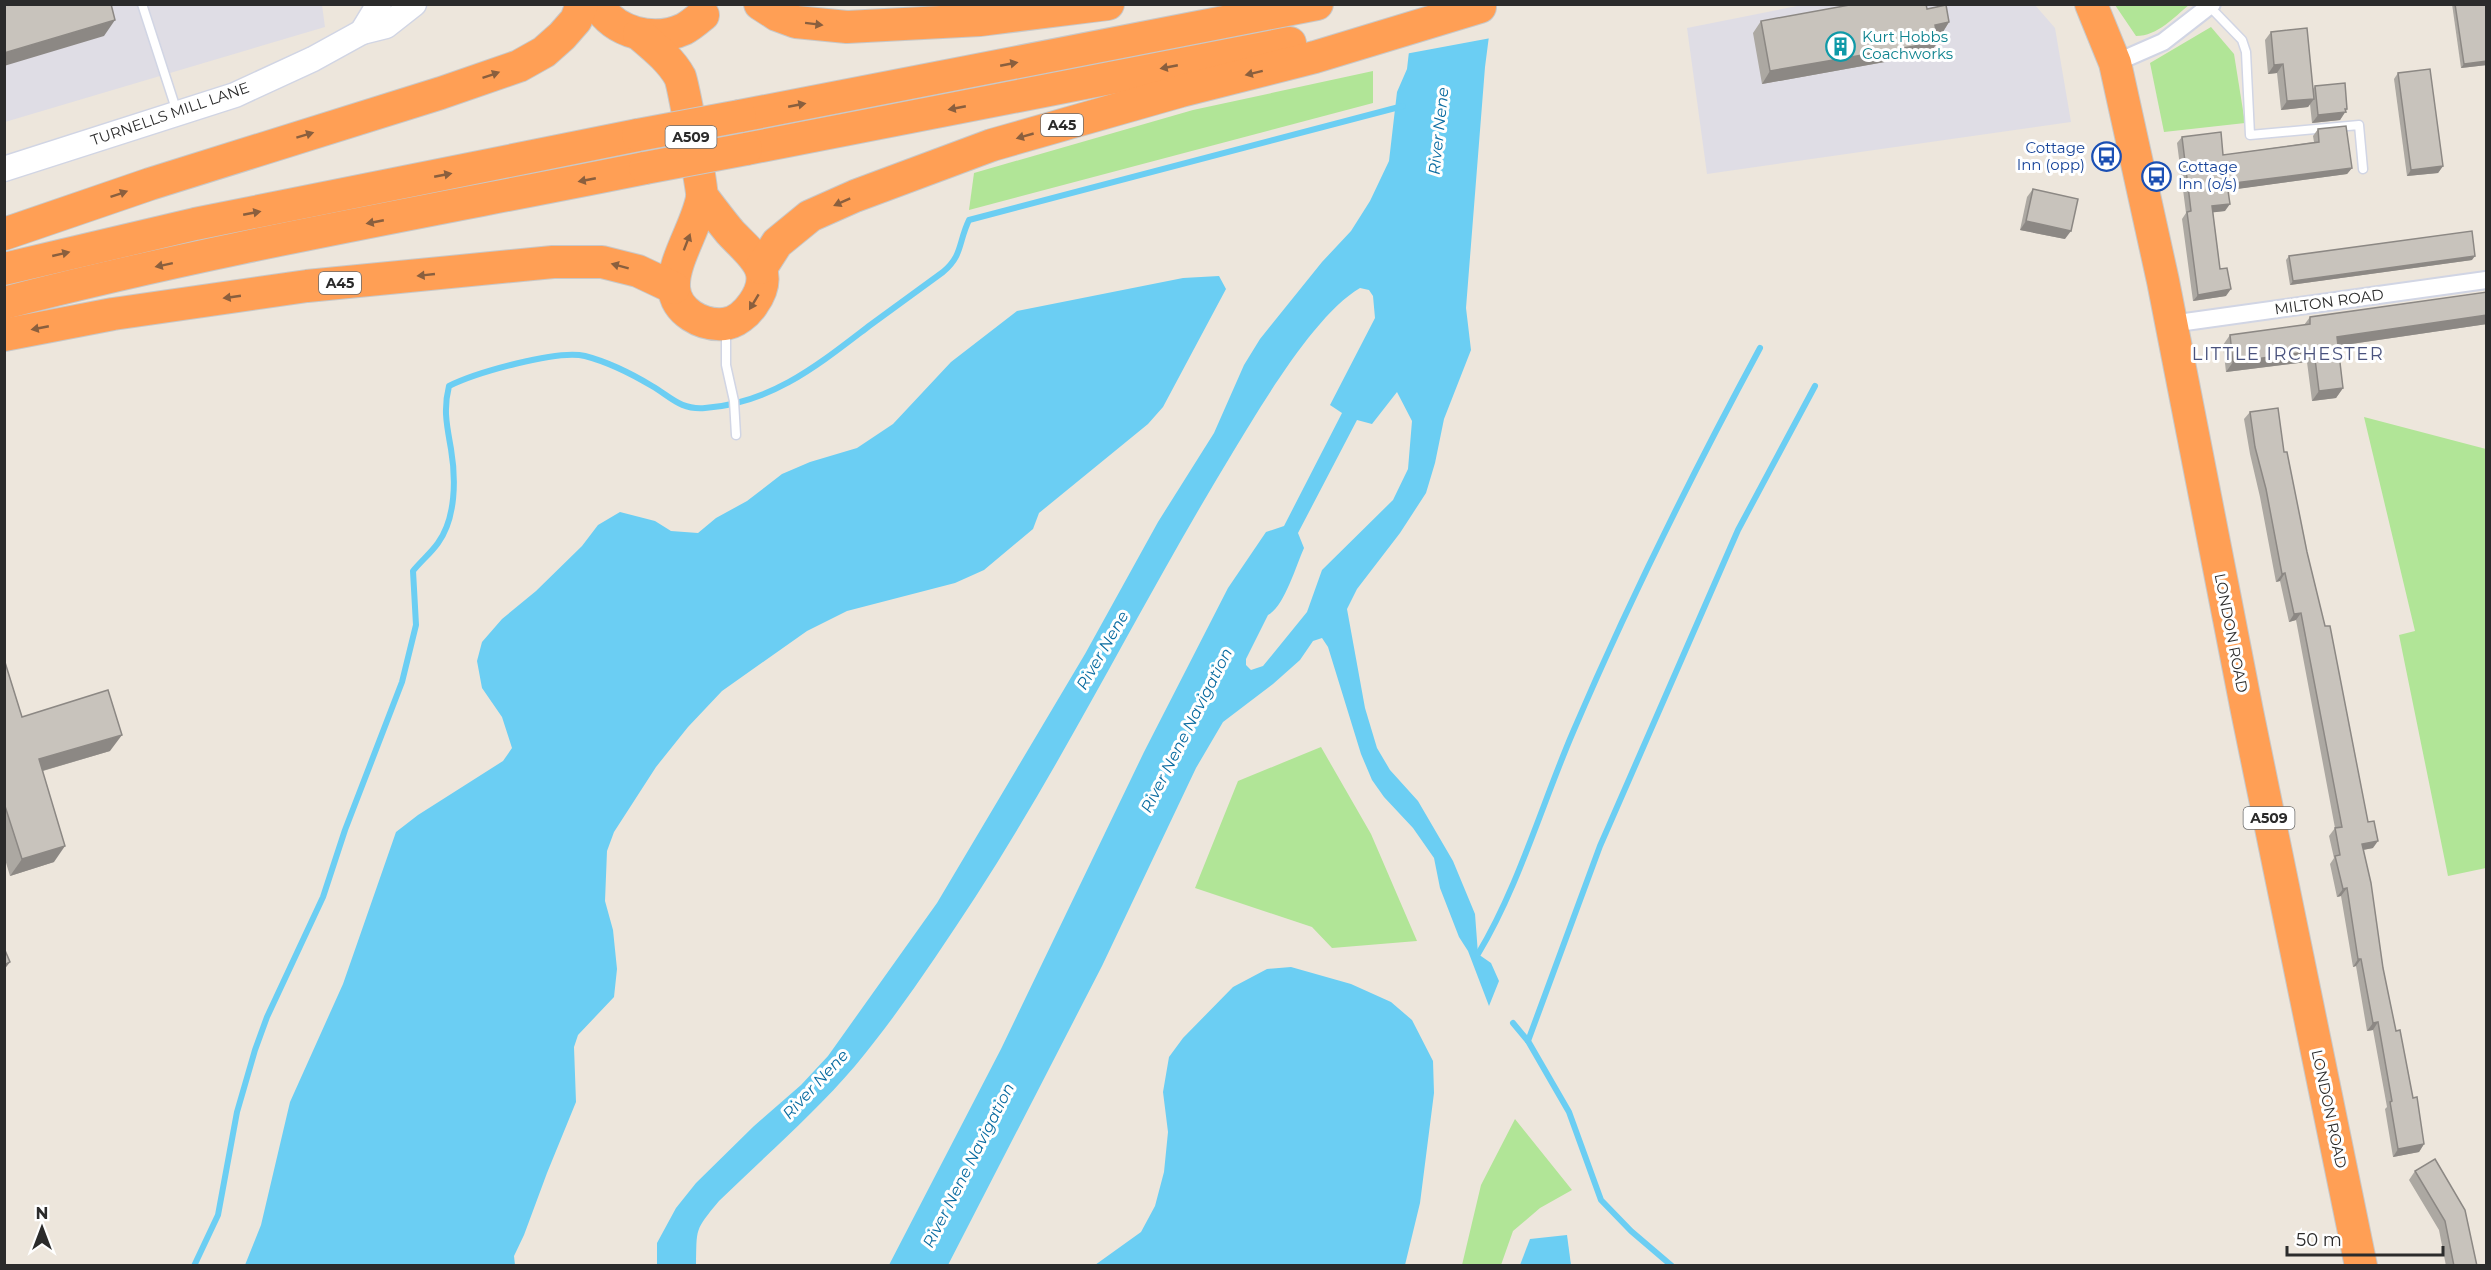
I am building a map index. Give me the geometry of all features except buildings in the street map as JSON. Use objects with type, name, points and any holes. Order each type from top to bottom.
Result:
[{"type":"highway","points":[[4,234],[150,184],[441,93],[519,66],[544,52],[562,36],[576,20],[582,4]]},
{"type":"highway","points":[[597,4],[602,13],[619,26],[639,34],[662,35],[684,29],[707,10]]},
{"type":"highway","points":[[760,4],[777,15],[796,22],[847,27],[980,20],[1107,4]]},
{"type":"highway","points":[[4,268],[195,225],[638,135],[1317,4]]},
{"type":"highway","name":"LONDON ROAD","points":[[2091,4],[2115,63],[2171,324],[2258,767],[2361,1266]]},
{"type":"highway","name":"A45","points":[[4,303],[241,248],[645,168],[1391,29],[1487,6]]},
{"type":"highway","points":[[680,77],[707,10]]},
{"type":"highway","name":"A45","points":[[761,268],[777,243],[810,216],[855,196],[981,149],[1181,91],[1316,57],[1391,29]]},
{"type":"highway","name":"A509","points":[[639,34],[667,60],[680,77],[702,196],[731,233],[751,252],[761,268]]},
{"type":"highway","name":"A509","points":[[674,288],[676,267],[687,243],[702,196]]},
{"type":"highway","name":"A45","points":[[4,335],[113,314],[307,286],[553,262],[602,262],[638,272],[674,288]]},
{"type":"highway","points":[[674,288],[678,303],[690,315],[707,323],[726,324],[747,314],[758,297],[763,283],[761,268]]},
{"type":"main road","name":"TURNELLS MILL LANE","points":[[362,32],[379,4]]},
{"type":"main road","name":"TURNELLS MILL LANE","points":[[4,169],[234,95],[313,59],[362,32],[386,26],[414,4]]},
{"type":"street","points":[[2115,63],[2163,42],[2211,6]]},
{"type":"street","name":"MILTON ROAD","points":[[2171,324],[2487,280]]},
{"type":"lane","points":[[142,4],[178,113]]},
{"type":"lane","points":[[2211,6],[2241,40],[2246,52],[2250,135],[2359,125],[2363,169]]},
{"type":"lane","points":[[726,324],[726,365],[734,401],[736,435]]},
{"type":"shaded area","points":[[5,5],[322,5],[325,27],[5,122]]},
{"type":"shaded area","points":[[1802,5],[2035,5],[2055,28],[2071,122],[1707,174],[1687,28]]},
{"type":"green space","points":[[2115,5],[2189,5],[2158,29],[2136,36]]},
{"type":"green space","points":[[2211,27],[2234,54],[2245,123],[2164,132],[2150,63]]},
{"type":"green space","points":[[1373,71],[1373,103],[969,210],[974,173],[1193,110]]},
{"type":"green space","points":[[2364,417],[2486,449],[2486,868],[2448,876],[2399,635],[2415,631]]},
{"type":"green space","points":[[1321,747],[1371,834],[1417,941],[1332,948],[1312,927],[1195,888],[1238,781]]},
{"type":"green space","points":[[1515,1119],[1572,1190],[1540,1208],[1513,1231],[1501,1265],[1462,1265],[1481,1185]]},
{"type":"water","points":[[1493,5],[1485,67],[1466,308],[1471,350],[1444,419],[1426,493],[1400,533],[1357,589],[1347,609],[1365,708],[1377,748],[1390,770],[1418,801],[1453,861],[1475,914],[1478,954],[1491,963],[1499,981],[1489,1006],[1440,888],[1434,858],[1413,828],[1384,797],[1372,780],[1361,754],[1328,647],[1322,638],[1313,641],[1300,660],[1223,722],[1196,768],[1102,966],[948,1265],[889,1265],[1001,1049],[1144,752],[1228,588],[1266,532],[1284,526],[1342,413],[1330,405],[1375,318],[1373,296],[1369,290],[1360,288],[1325,318],[1307,339],[1258,411],[1200,507],[1010,842],[962,918],[903,1004],[839,1084],[711,1211],[698,1230],[696,1265],[657,1266],[657,1243],[676,1208],[696,1183],[754,1126],[801,1085],[828,1056],[937,903],[1085,654],[1158,522],[1214,433],[1244,365],[1260,339],[1322,262],[1351,231],[1370,201],[1389,161],[1397,92],[1407,69],[1411,34]],"holes":[[[1397,392],[1412,421],[1408,469],[1393,500],[1322,570],[1307,612],[1263,666],[1251,670],[1246,665],[1246,659],[1268,615],[1274,611],[1284,595],[1304,548],[1298,533],[1357,420],[1372,424]]]},
{"type":"water","points":[[1219,276],[1226,289],[1163,407],[1148,424],[1039,513],[1033,529],[984,570],[955,583],[847,611],[807,631],[722,691],[688,727],[656,767],[614,832],[607,851],[605,901],[613,930],[617,969],[614,997],[578,1035],[574,1047],[576,1102],[514,1256],[515,1265],[245,1265],[261,1225],[290,1102],[343,984],[396,832],[418,815],[503,761],[512,748],[502,717],[482,688],[477,661],[482,642],[502,619],[536,591],[582,546],[598,525],[620,512],[655,521],[671,531],[698,533],[716,518],[747,501],[782,474],[810,462],[857,448],[893,424],[951,362],[1017,311],[1183,278]]},
{"type":"water","points":[[1291,967],[1351,984],[1391,1002],[1412,1020],[1433,1061],[1434,1093],[1420,1203],[1405,1265],[1095,1265],[1141,1232],[1155,1206],[1164,1172],[1168,1132],[1163,1092],[1169,1057],[1183,1038],[1233,987],[1267,969]]},
{"type":"water","points":[[1567,1235],[1571,1265],[1520,1265],[1530,1239]]},
{"type":"pier","points":[[1412,4],[1496,4],[1491,38],[1405,54]]},
{"type":"waterway","points":[[194,1266],[218,1215],[237,1112],[255,1050],[267,1017],[323,897],[345,830],[402,682],[416,625],[413,571],[444,533],[453,498],[454,473],[446,410],[449,386],[477,375],[517,364],[572,355],[585,356],[620,369],[676,402],[689,407],[729,405],[752,399],[793,380],[812,368],[943,272],[954,260],[969,220],[1403,106]]},
{"type":"waterway","points":[[1478,954],[1505,902],[1573,732],[1616,634],[1686,490],[1760,348]]},
{"type":"waterway","points":[[1528,1041],[1600,846],[1738,530],[1815,386]]},
{"type":"waterway","points":[[1513,1023],[1528,1041],[1569,1112],[1601,1200],[1631,1231],[1672,1266]]},
{"type":"place","name":"Kurt Hobbs Coachworks","points":[[1841,46]]},
{"type":"place","name":"Cottage Inn (opp)","points":[[2106,157]]},
{"type":"place","name":"Cottage Inn (o/s)","points":[[2157,176]]},
{"type":"district","name":"LITTLE IRCHESTER","points":[[2288,354]]},
{"type":"water label","name":"River Nene","points":[[1438,131]]},
{"type":"water label","name":"River Nene","points":[[1102,650]]},
{"type":"water label","name":"River Nene Navigation","points":[[1186,730]]},
{"type":"water label","name":"River Nene","points":[[815,1084]]},
{"type":"water label","name":"River Nene Navigation","points":[[968,1165]]}]
